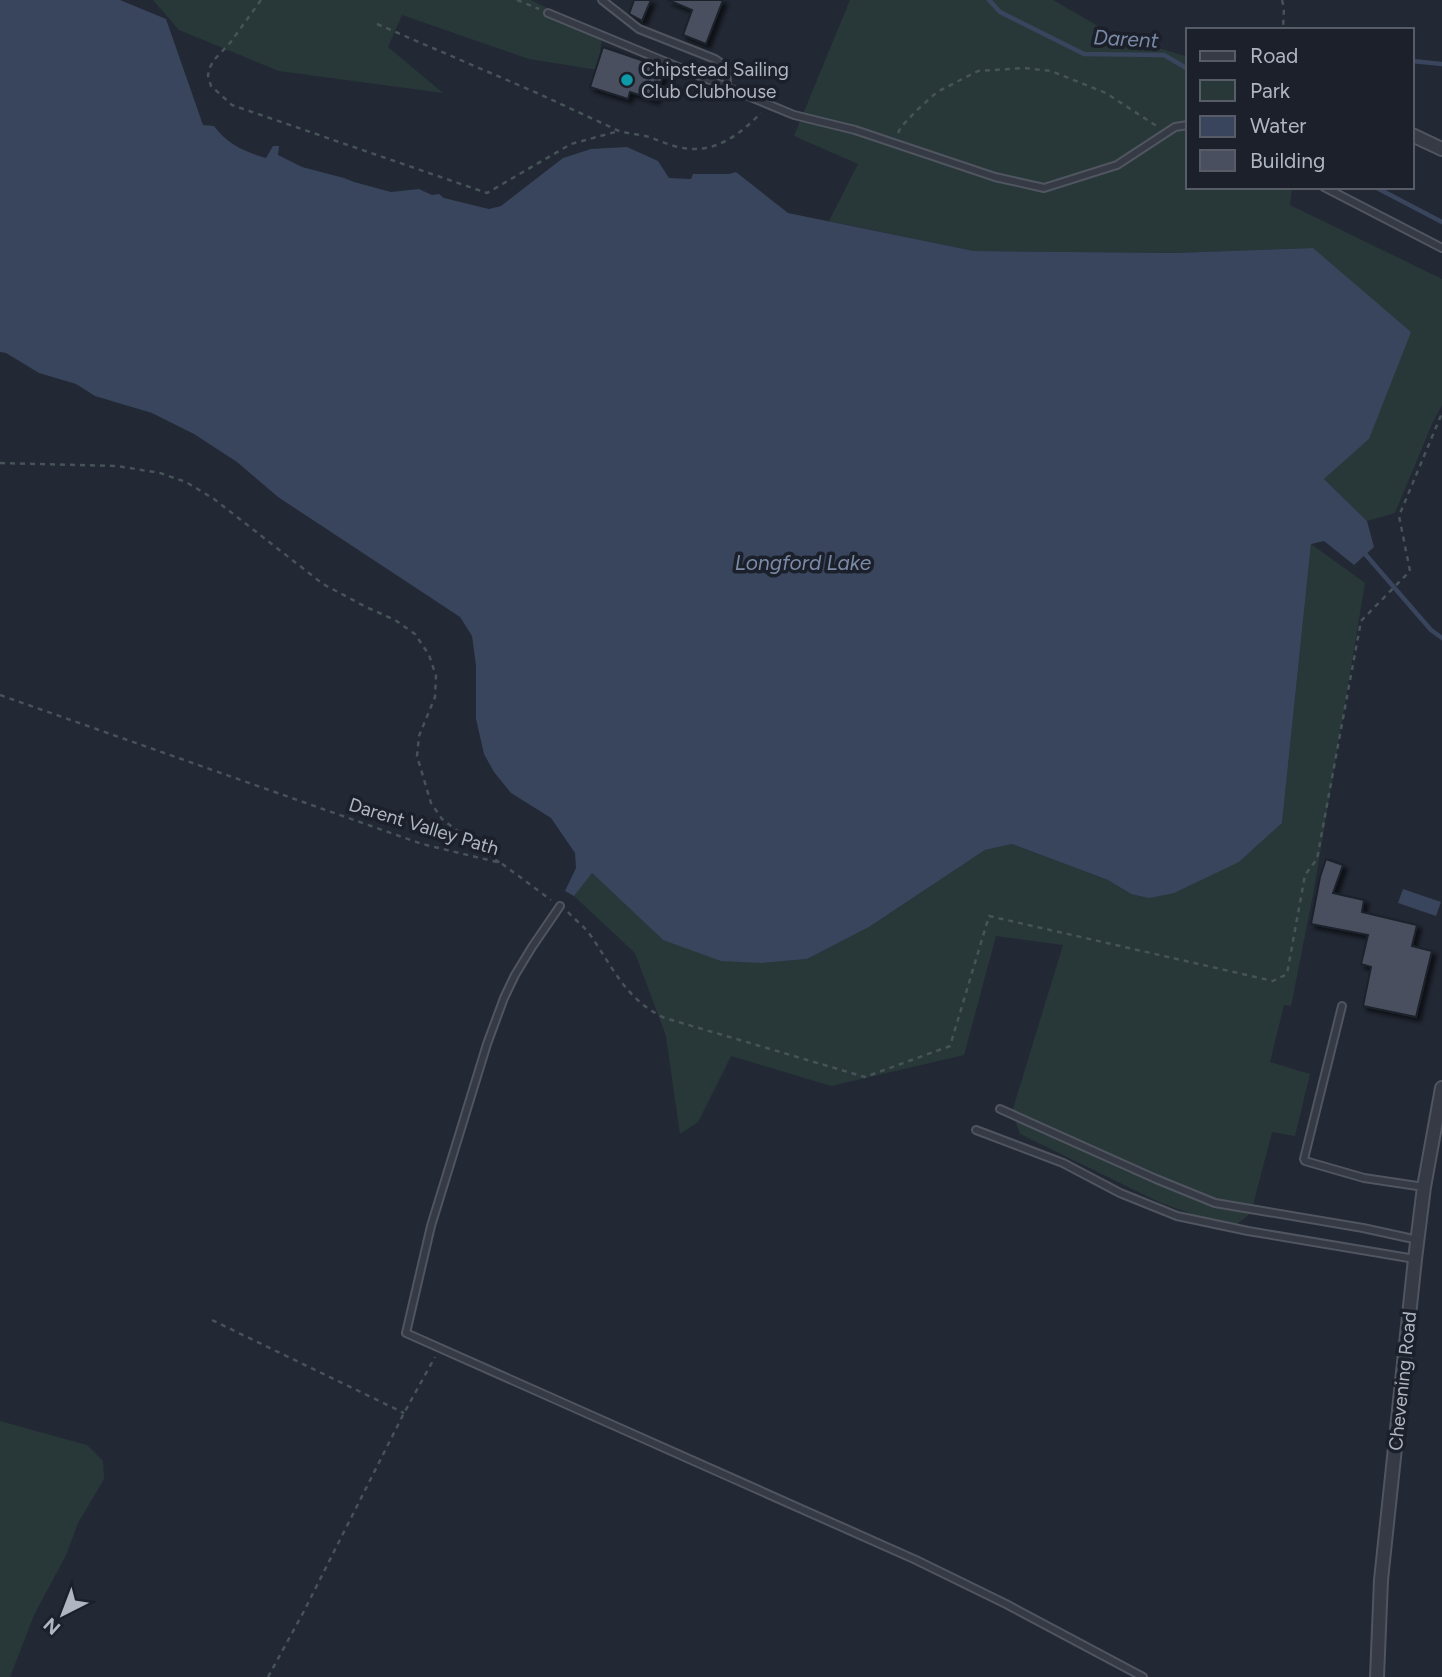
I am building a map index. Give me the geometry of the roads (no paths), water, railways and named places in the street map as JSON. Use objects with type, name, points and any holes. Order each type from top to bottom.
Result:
[{"type":"street","points":[[1414,136],[1442,149]]},
{"type":"street","name":"Chevening Road","points":[[1377,1677],[1381,1580],[1415,1259],[1424,1187],[1442,1088]]},
{"type":"lane","points":[[603,0],[639,29],[723,64],[727,88]]},
{"type":"lane","points":[[548,13],[794,116],[855,130],[995,177],[1044,188],[1117,165],[1175,127],[1186,125]]},
{"type":"lane","points":[[1328,189],[1442,248]]},
{"type":"lane","points":[[560,905],[515,975],[487,1044],[431,1226],[406,1333],[916,1560],[1006,1604],[1143,1677]]},
{"type":"lane","points":[[1342,1006],[1304,1158],[1306,1161],[1364,1178],[1424,1187]]},
{"type":"lane","points":[[1000,1109],[1215,1203],[1418,1240]]},
{"type":"lane","points":[[976,1130],[1063,1164],[1121,1193],[1177,1216],[1248,1231],[1415,1259]]},
{"type":"water","name":"Longford Lake","points":[[0,0],[120,0],[166,19],[203,125],[214,126],[231,142],[251,153],[266,158],[273,146],[279,146],[278,155],[302,167],[391,192],[419,189],[432,195],[439,194],[444,198],[489,209],[501,206],[563,158],[591,149],[627,147],[658,161],[669,178],[691,179],[693,174],[736,172],[788,213],[974,251],[1173,253],[1313,248],[1411,332],[1369,439],[1324,479],[1367,521],[1374,547],[1354,565],[1324,541],[1311,544],[1282,823],[1239,862],[1174,893],[1149,898],[1131,894],[1108,880],[1012,844],[985,850],[869,927],[807,959],[762,963],[721,961],[663,940],[592,873],[574,896],[565,891],[576,868],[575,853],[551,818],[511,793],[484,754],[476,719],[476,666],[472,636],[460,617],[278,497],[237,462],[194,434],[152,413],[95,396],[76,384],[39,373],[0,352]]},
{"type":"water","points":[[1403,889],[1441,902],[1436,916],[1398,903]]},
{"type":"waterway","name":"Darent","points":[[989,0],[1000,12],[1084,54],[1164,55],[1186,68]]},
{"type":"waterway","points":[[1414,61],[1442,64]]},
{"type":"waterway","name":"Darent","points":[[1379,189],[1442,222]]},
{"type":"waterway","points":[[1366,555],[1431,630],[1442,638]]},
{"type":"place","name":"Chipstead Sailing Club Clubhouse","points":[[627,80]]}]
